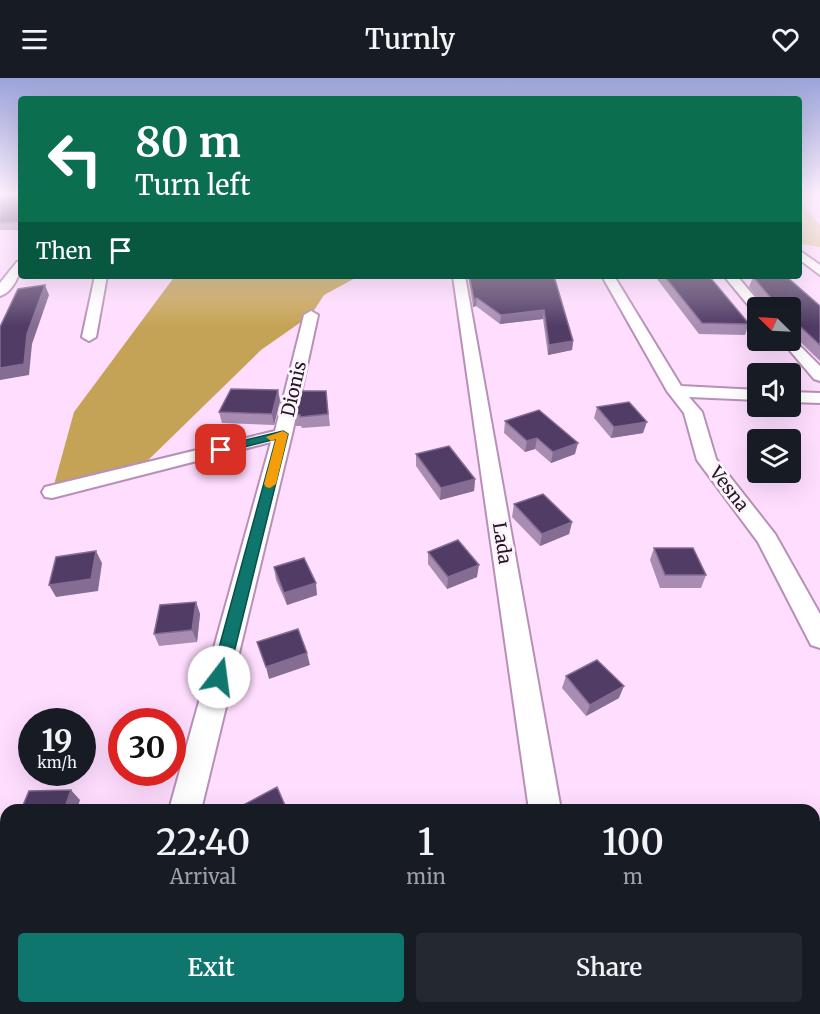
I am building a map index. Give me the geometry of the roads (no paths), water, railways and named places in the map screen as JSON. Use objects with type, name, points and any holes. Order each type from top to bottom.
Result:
[{"type":"street","points":[[802,257],[820,271]]},
{"type":"street","points":[[0,292],[18,269]]},
{"type":"street","points":[[89,337],[100,279]]},
{"type":"street","name":"Lada","points":[[459,279],[544,804]]},
{"type":"street","name":"Vesna","points":[[610,279],[675,392],[693,412],[707,460],[768,538],[820,638]]},
{"type":"street","points":[[733,279],[748,297]]},
{"type":"street","name":"Dionis","points":[[186,804],[283,434],[311,315]]},
{"type":"street","points":[[798,351],[820,376]]},
{"type":"street","points":[[675,392],[747,395]]},
{"type":"street","points":[[801,397],[820,398]]},
{"type":"street","points":[[52,492],[283,434]]}]
